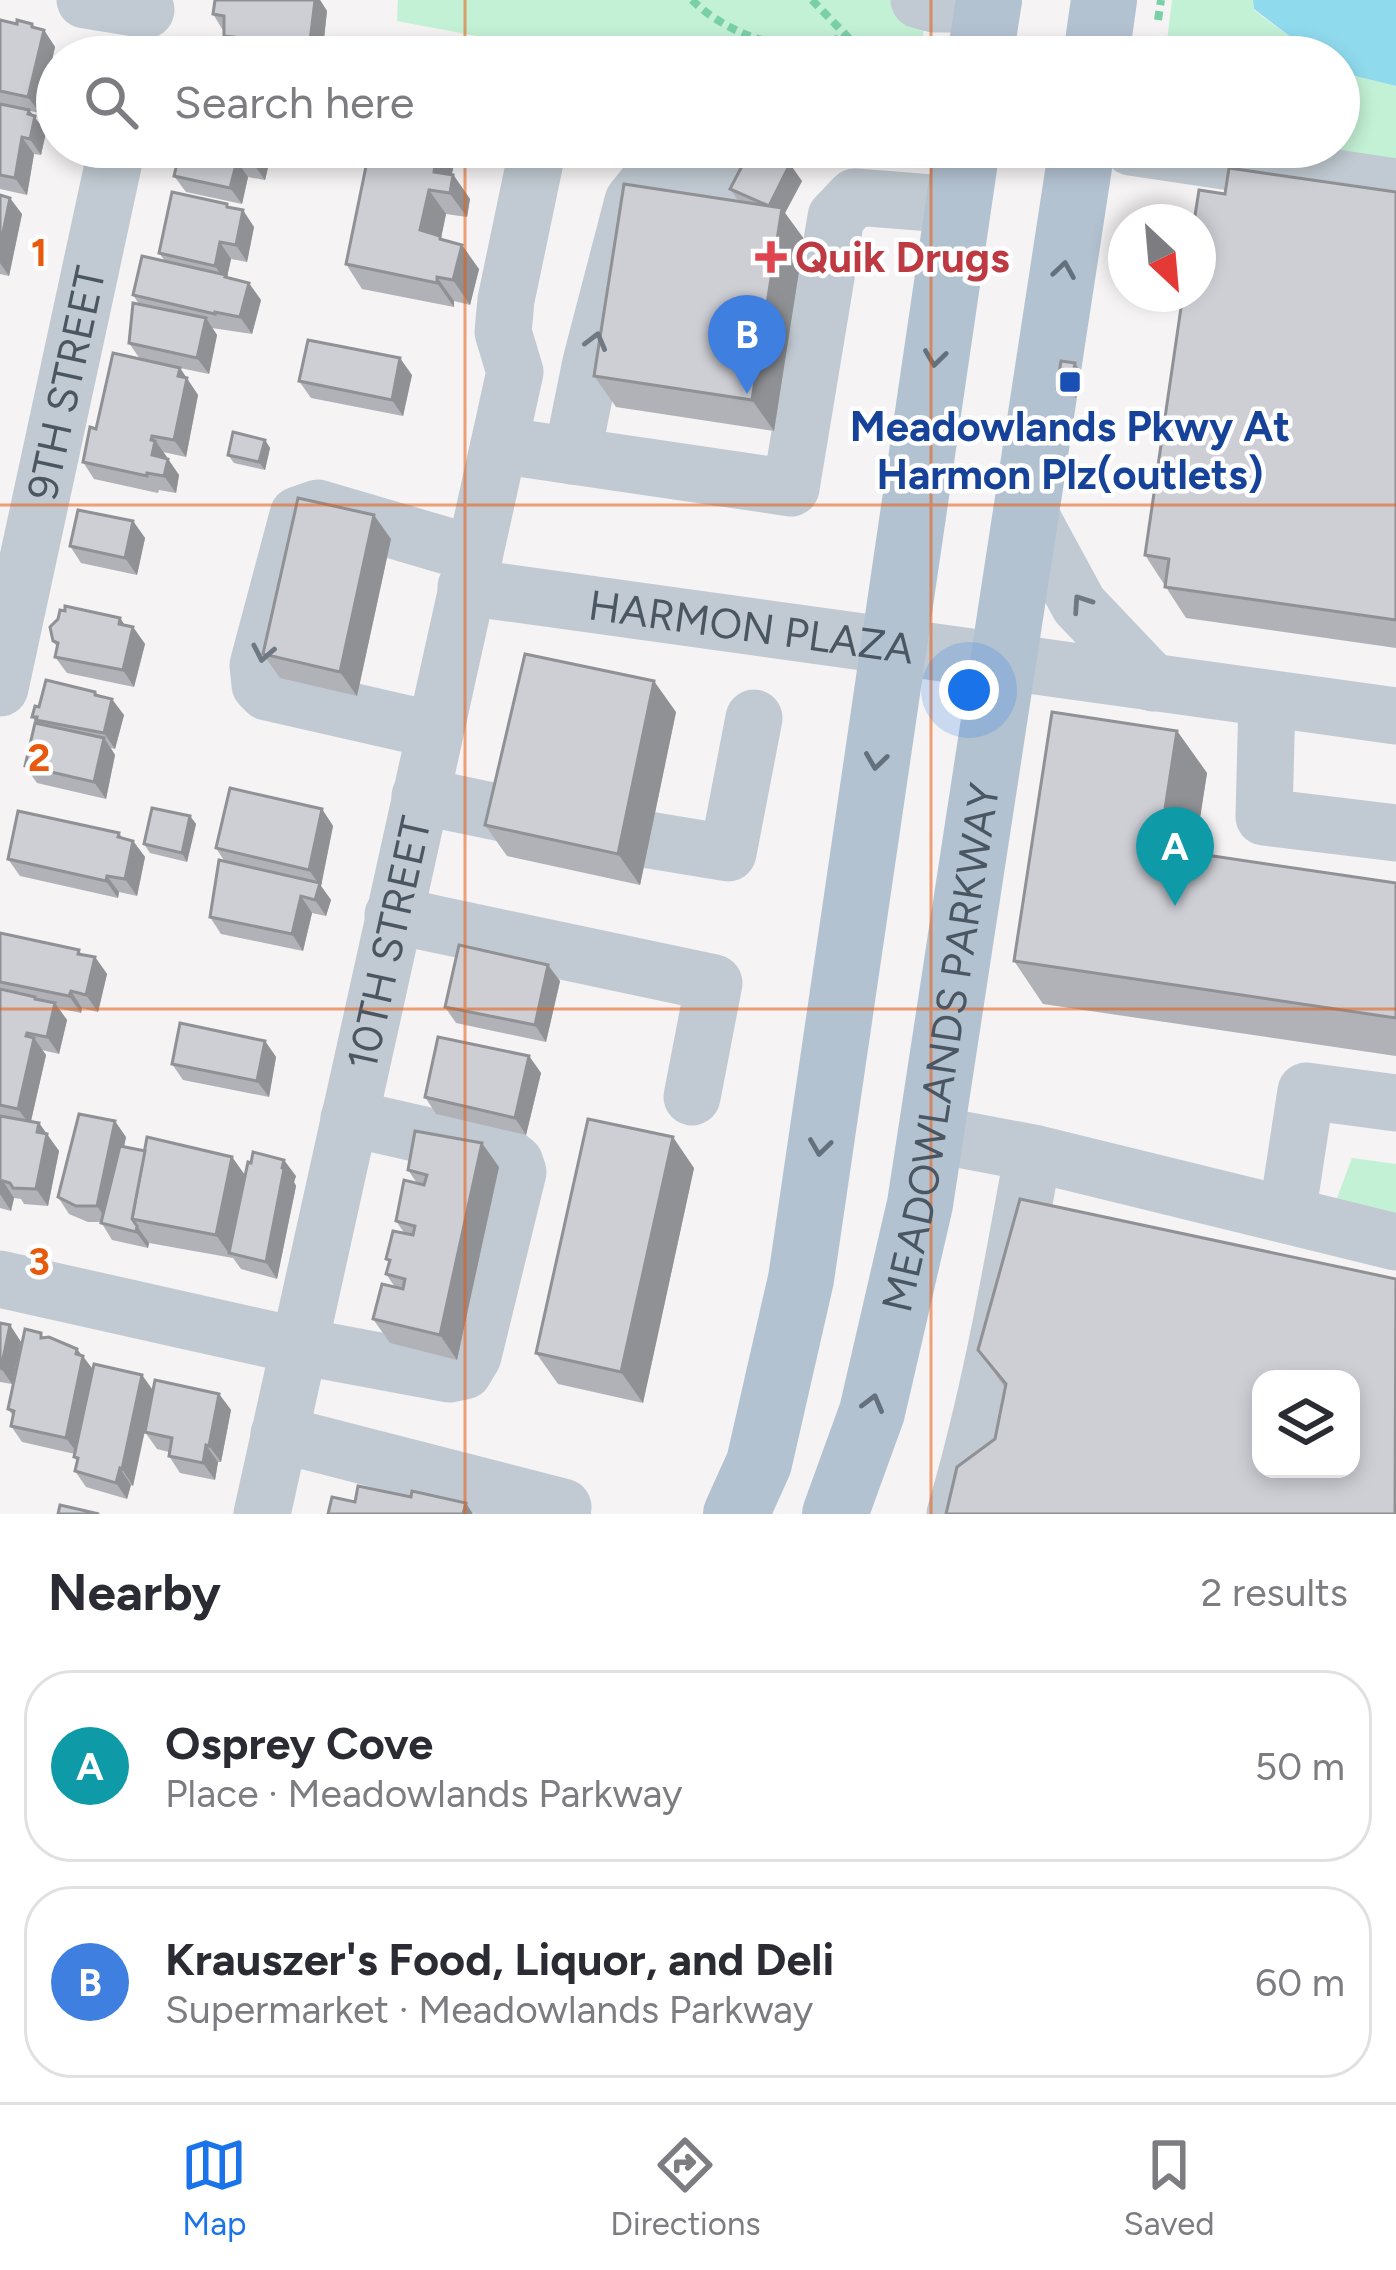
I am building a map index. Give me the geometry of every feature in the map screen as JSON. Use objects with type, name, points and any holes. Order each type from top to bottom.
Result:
[{"type":"main road","points":[[1099,36],[1104,0]]},
{"type":"main road","name":"MEADOWLANDS PARKWAY","points":[[835,1514],[872,1412],[920,1204],[1079,168]]},
{"type":"main road","points":[[736,1514],[759,1463],[801,1280],[962,176]]},
{"type":"street","points":[[85,0],[143,22]]},
{"type":"street","points":[[919,0],[986,20]]},
{"type":"street","name":"9TH STREET","points":[[0,688],[112,168]]},
{"type":"street","name":"10TH STREET","points":[[262,1514],[515,372],[503,332],[534,168]]},
{"type":"street","points":[[572,455],[633,201],[655,174],[674,168]]},
{"type":"street","points":[[699,168],[795,197],[855,197],[962,176]]},
{"type":"street","points":[[1267,168],[1396,188]]},
{"type":"street","points":[[499,445],[791,488],[795,197]]},
{"type":"street","name":"HARMON PLAZA","points":[[434,730],[267,692],[260,686],[258,665],[298,515],[306,510],[318,508],[470,570],[893,646],[1396,716]]},
{"type":"street","points":[[1028,511],[1079,605],[1153,683]]},
{"type":"street","points":[[1267,699],[1264,817],[1396,833]]},
{"type":"street","points":[[649,840],[728,853],[754,718]]},
{"type":"street","points":[[420,796],[516,816]]},
{"type":"street","points":[[393,915],[714,983],[692,1097]]},
{"type":"street","points":[[1287,1215],[1306,1091],[1396,1103]]},
{"type":"street","points":[[0,1279],[299,1346],[449,1373],[464,1371],[473,1356],[518,1172],[515,1162],[503,1153],[349,1118]]},
{"type":"street","points":[[932,1134],[1033,1153],[1396,1242]]},
{"type":"street","points":[[955,1514],[971,1458],[1033,1153]]},
{"type":"street","points":[[279,1434],[563,1507],[562,1514]]},
{"type":"path","points":[[692,0],[706,14],[749,36]]},
{"type":"path","points":[[812,0],[844,36]]},
{"type":"green space","points":[[398,0],[929,0],[923,36],[477,36],[397,21]]},
{"type":"green space","points":[[1172,0],[1253,0],[1254,10],[1289,36],[1168,36]]},
{"type":"green space","points":[[1360,77],[1396,86],[1396,173],[1360,168]]},
{"type":"green space","points":[[1352,1158],[1396,1164],[1396,1215],[1334,1206]]},
{"type":"water","points":[[1253,0],[1396,0],[1396,86],[1360,77],[1360,36],[1289,36],[1254,9]]},
{"type":"building","points":[[215,0],[315,0],[311,36],[224,36],[224,16],[213,14]]},
{"type":"building","points":[[0,20],[17,24],[17,20],[44,30],[43,36],[36,36],[28,97],[0,91]]},
{"type":"building","points":[[0,104],[29,110],[35,116],[30,139],[22,137],[15,178],[0,175]]},
{"type":"building","points":[[176,168],[235,168],[230,188],[174,176]]},
{"type":"building","points":[[366,168],[435,168],[434,172],[453,175],[450,193],[429,190],[420,230],[462,245],[453,280],[437,277],[437,283],[346,264]]},
{"type":"building","points":[[741,168],[788,168],[769,206],[730,189]]},
{"type":"building","points":[[1229,168],[1396,192],[1396,620],[1165,587],[1169,559],[1145,555],[1180,312],[1216,312],[1216,204],[1197,204],[1199,190],[1225,194]]},
{"type":"building","points":[[624,184],[782,208],[752,400],[594,376]]},
{"type":"building","points":[[172,192],[243,210],[236,245],[220,242],[215,266],[159,253]]},
{"type":"building","points":[[0,195],[10,198],[0,247]]},
{"type":"building","points":[[142,256],[249,283],[240,317],[133,295]]},
{"type":"building","points":[[133,303],[206,318],[197,358],[129,343]]},
{"type":"building","points":[[308,340],[400,358],[392,400],[299,381]]},
{"type":"building","points":[[113,353],[180,368],[178,376],[187,378],[174,440],[152,436],[151,440],[155,441],[152,455],[168,459],[164,476],[83,462],[90,427],[96,429]]},
{"type":"building","points":[[1061,361],[1075,363],[1070,390],[1057,388]]},
{"type":"building","points":[[233,432],[265,440],[259,462],[228,455]]},
{"type":"building","points":[[298,498],[374,515],[340,672],[263,654]]},
{"type":"building","points":[[78,510],[133,521],[125,558],[70,546]]},
{"type":"building","points":[[65,606],[120,618],[119,624],[133,627],[123,670],[55,657],[58,643],[50,627]]},
{"type":"building","points":[[525,654],[654,681],[618,854],[485,825]]},
{"type":"building","points":[[46,680],[112,699],[104,733],[32,717]]},
{"type":"building","points":[[1052,712],[1177,731],[1159,848],[1396,883],[1396,1018],[1014,961]]},
{"type":"building","points":[[35,723],[104,738],[94,782],[25,766]]},
{"type":"building","points":[[230,788],[322,809],[309,870],[216,848]]},
{"type":"building","points":[[152,808],[190,816],[182,853],[144,844]]},
{"type":"building","points":[[18,811],[119,833],[118,837],[133,841],[125,879],[107,876],[106,881],[8,859]]},
{"type":"building","points":[[219,860],[320,883],[315,900],[301,896],[292,934],[210,917]]},
{"type":"building","points":[[0,933],[95,957],[86,995],[0,982]]},
{"type":"building","points":[[459,945],[548,965],[535,1025],[445,1007]]},
{"type":"building","points":[[0,989],[55,1003],[47,1037],[27,1033],[34,1038],[18,1109],[0,1105]]},
{"type":"building","points":[[180,1023],[265,1041],[257,1081],[172,1064]]},
{"type":"building","points":[[438,1037],[529,1056],[515,1118],[425,1097]]},
{"type":"building","points":[[79,1114],[115,1121],[97,1206],[76,1206],[58,1197]]},
{"type":"building","points":[[0,1116],[39,1123],[37,1132],[47,1134],[36,1189],[13,1188],[3,1181],[0,1194]]},
{"type":"building","points":[[588,1119],[673,1137],[621,1372],[536,1353]]},
{"type":"building","points":[[415,1131],[482,1143],[440,1335],[373,1319],[382,1284],[403,1289],[405,1279],[386,1274],[390,1260],[386,1259],[393,1231],[413,1235],[415,1226],[396,1221],[404,1180],[424,1185],[427,1175],[408,1170]]},
{"type":"building","points":[[147,1137],[232,1157],[216,1235],[132,1219]]},
{"type":"building","points":[[120,1146],[145,1151],[132,1219],[136,1232],[101,1223]]},
{"type":"building","points":[[253,1152],[284,1160],[266,1262],[229,1253]]},
{"type":"building","points":[[1020,1199],[1396,1279],[1395,1514],[946,1514],[957,1467],[995,1439],[1006,1384],[978,1350]]},
{"type":"building","points":[[0,1323],[10,1325],[1,1368],[0,1367]]},
{"type":"building","points":[[25,1329],[77,1349],[76,1354],[83,1356],[66,1438],[11,1426],[14,1411],[8,1409]]},
{"type":"building","points":[[94,1364],[142,1375],[116,1483],[75,1471]]},
{"type":"building","points":[[155,1380],[219,1394],[203,1463],[169,1456],[172,1438],[145,1432]]},
{"type":"building","points":[[358,1486],[466,1503],[463,1514],[328,1514],[332,1497],[355,1502]]},
{"type":"building","points":[[60,1505],[99,1514],[58,1514]]},
{"type":"place","name":"Quik Drugs","points":[[771,257]]},
{"type":"place","name":"Meadowlands Pkwy At Harmon Plz(outlets)","points":[[1070,382]]},
{"type":"place","name":"Krauszer's Food, Liquor, and Deli","points":[[747,394]]},
{"type":"place","name":"Osprey Cove","points":[[1175,906]]}]
